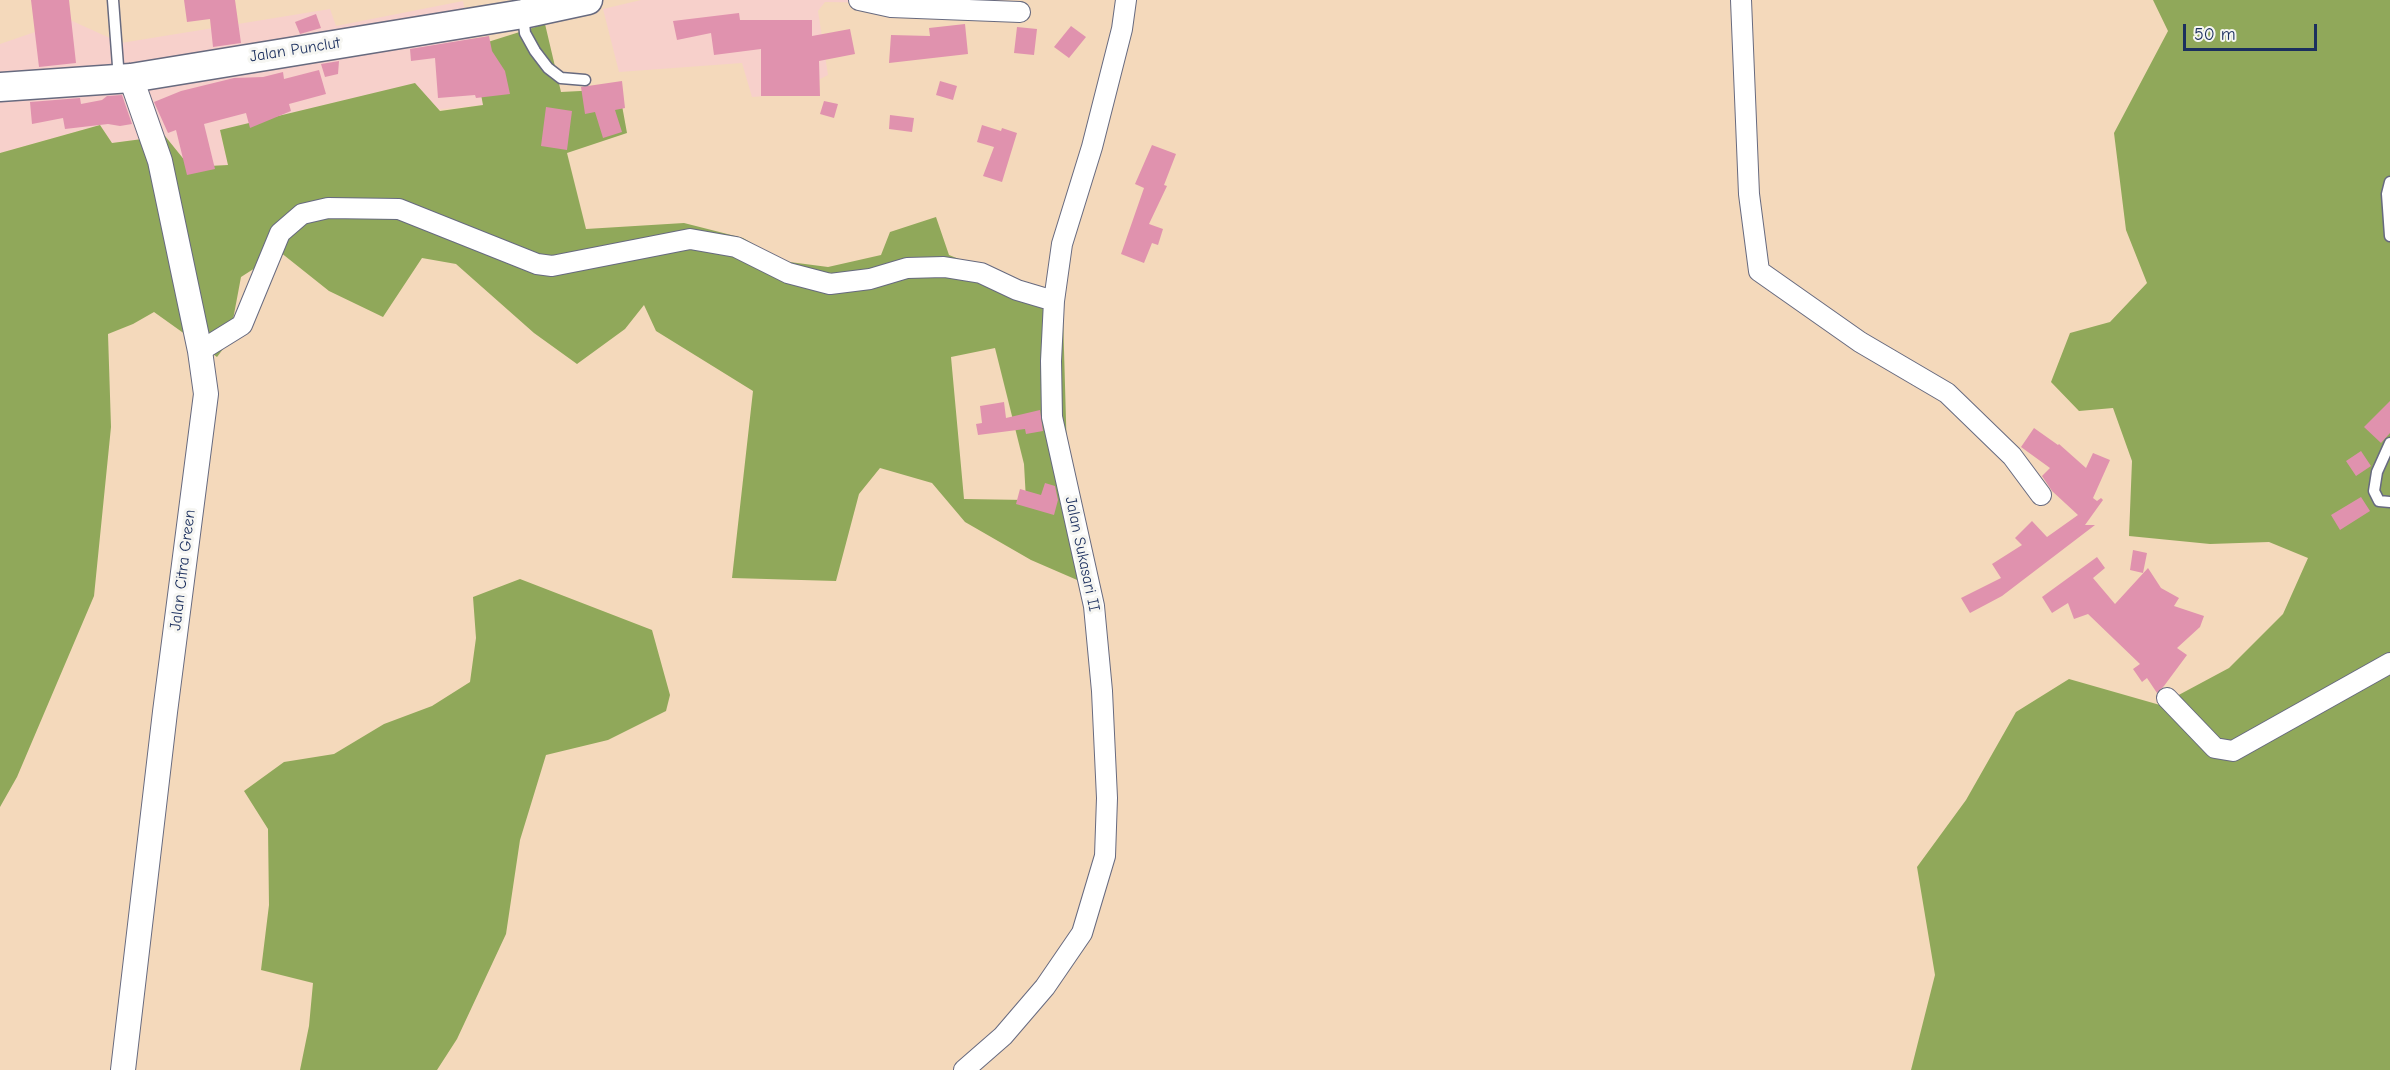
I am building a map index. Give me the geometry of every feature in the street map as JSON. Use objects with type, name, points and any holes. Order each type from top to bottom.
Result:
[{"type":"main road","name":"Jalan Punclut","points":[[0,87],[125,79],[523,14],[588,0]]},
{"type":"street","points":[[859,0],[891,7],[1020,12]]},
{"type":"street","name":"Jalan Sukasari II","points":[[964,1070],[1003,1036],[1045,987],[1082,933],[1105,856],[1107,798],[1094,606],[1052,417],[1054,301],[1062,244],[1092,147],[1122,29],[1126,0]]},
{"type":"street","points":[[1741,0],[1748,183],[1759,271],[1860,342],[1947,393],[2012,456],[2042,495]]},
{"type":"street","name":"Jalan Citra Green","points":[[123,1070],[165,712],[206,394],[200,351],[160,161],[125,79]]},
{"type":"street","points":[[200,351],[242,325],[280,233],[302,214],[327,208],[399,209],[537,264],[552,266],[690,239],[736,247],[788,273],[830,284],[870,279],[907,268],[944,267],[981,273],[1017,290],[1054,301]]},
{"type":"street","points":[[2167,698],[2216,748],[2233,751],[2390,663]]},
{"type":"lane","points":[[113,0],[125,79]]},
{"type":"lane","points":[[523,14],[525,33],[548,68],[561,78],[585,80]]},
{"type":"lane","points":[[2390,182],[2387,194],[2390,236]]},
{"type":"lane","points":[[2390,443],[2380,460],[2374,491],[2379,501],[2390,502]]},
{"type":"shaded area","points":[[641,0],[894,0],[887,3],[825,2],[818,11],[828,75],[791,94],[752,97],[742,63],[619,72],[603,9]]},
{"type":"shaded area","points":[[463,1],[483,105],[220,131],[228,165],[190,167],[165,136],[112,143],[100,125],[0,153],[0,44],[70,20],[121,43],[330,9],[336,26]]},
{"type":"green space","points":[[2153,0],[2390,0],[2390,1070],[1911,1070],[1935,975],[1917,867],[1966,800],[2016,712],[2069,679],[2160,705],[2229,668],[2283,614],[2308,558],[2269,542],[2210,544],[2129,536],[2132,461],[2113,408],[2079,411],[2051,382],[2070,333],[2110,322],[2147,283],[2126,230],[2114,133],[2168,31]]},
{"type":"green space","points":[[545,24],[561,92],[619,89],[627,133],[567,153],[586,229],[684,223],[743,238],[782,261],[828,267],[881,255],[890,232],[936,217],[949,255],[1040,292],[1063,315],[1068,491],[1091,586],[1031,560],[965,522],[932,483],[880,468],[859,494],[836,581],[732,578],[753,391],[656,331],[644,305],[625,329],[577,364],[534,333],[456,264],[422,258],[383,317],[329,291],[280,252],[241,277],[229,341],[217,357],[154,312],[108,334],[111,427],[94,596],[17,777],[0,807],[0,153],[100,125],[112,143],[165,136],[190,167],[228,165],[220,130],[415,83],[440,111],[483,105],[472,47]],"holes":[[[995,348],[1024,464],[1026,500],[964,499],[951,357]]]},
{"type":"green space","points":[[520,579],[652,630],[670,695],[666,711],[608,740],[546,755],[520,840],[506,934],[457,1039],[437,1070],[300,1070],[309,1026],[313,983],[261,970],[269,905],[268,829],[244,791],[284,762],[334,754],[384,724],[432,706],[470,682],[476,638],[473,597]]},
{"type":"building","points":[[31,0],[69,0],[76,63],[39,67]]},
{"type":"building","points":[[184,0],[235,0],[241,43],[213,47],[210,19],[187,22]]},
{"type":"building","points":[[739,13],[740,20],[812,20],[812,36],[850,29],[855,54],[819,61],[820,96],[761,96],[761,49],[714,55],[711,33],[677,40],[673,21]]},
{"type":"building","points":[[316,14],[321,28],[300,34],[295,22]]},
{"type":"building","points":[[965,24],[968,54],[889,63],[891,35],[930,36],[929,28]]},
{"type":"building","points":[[1071,26],[1086,37],[1069,58],[1054,47]]},
{"type":"building","points":[[1017,27],[1037,29],[1034,55],[1014,53]]},
{"type":"building","points":[[489,36],[492,51],[505,71],[510,94],[476,98],[475,95],[438,98],[435,58],[411,61],[410,49]]},
{"type":"building","points":[[339,61],[338,74],[325,77],[321,64]]},
{"type":"building","points":[[319,70],[326,94],[289,104],[291,111],[250,128],[246,113],[204,124],[215,169],[187,175],[176,130],[168,133],[154,102],[181,91],[234,78],[263,77],[283,72],[284,79]]},
{"type":"building","points":[[622,81],[625,108],[615,110],[622,132],[603,138],[595,112],[585,114],[581,87]]},
{"type":"building","points":[[940,81],[957,86],[953,100],[936,95]]},
{"type":"building","points":[[122,95],[132,124],[65,129],[63,118],[32,124],[30,102],[80,98],[81,104],[102,100],[107,96]]},
{"type":"building","points":[[824,101],[838,104],[834,118],[820,114]]},
{"type":"building","points":[[546,107],[572,111],[567,150],[541,146]]},
{"type":"building","points":[[890,115],[914,118],[912,132],[889,129]]},
{"type":"building","points":[[982,125],[1017,133],[1002,182],[983,176],[994,147],[977,142]]},
{"type":"building","points":[[1152,145],[1176,154],[1164,185],[1167,186],[1149,224],[1163,229],[1158,245],[1152,243],[1144,263],[1121,254],[1144,188],[1135,184]]},
{"type":"building","points":[[2390,401],[2390,433],[2381,443],[2364,427]]},
{"type":"building","points":[[1004,402],[1006,418],[1040,410],[1043,431],[1026,434],[1025,429],[978,435],[976,424],[982,423],[980,406]]},
{"type":"building","points":[[2034,428],[2059,444],[2086,468],[2093,453],[2110,460],[2093,498],[2097,501],[2101,498],[2103,500],[2085,525],[2095,525],[2002,596],[1970,613],[1961,598],[2001,578],[1992,564],[2022,545],[2015,538],[2032,521],[2047,537],[2078,515],[2052,491],[2042,476],[2050,468],[2021,447]]},
{"type":"building","points":[[2361,451],[2371,466],[2356,476],[2346,461]]},
{"type":"building","points":[[1045,483],[1055,486],[1058,500],[1054,515],[1016,504],[1020,489],[1041,495]]},
{"type":"building","points":[[2361,497],[2370,511],[2340,530],[2331,515]]},
{"type":"building","points":[[2133,550],[2147,553],[2143,573],[2130,570]]},
{"type":"building","points":[[2097,557],[2105,568],[2093,578],[2115,604],[2148,568],[2161,588],[2179,598],[2174,606],[2204,616],[2200,627],[2177,648],[2187,655],[2157,693],[2147,678],[2142,682],[2133,669],[2140,664],[2088,614],[2074,619],[2068,603],[2052,613],[2042,597]]}]
